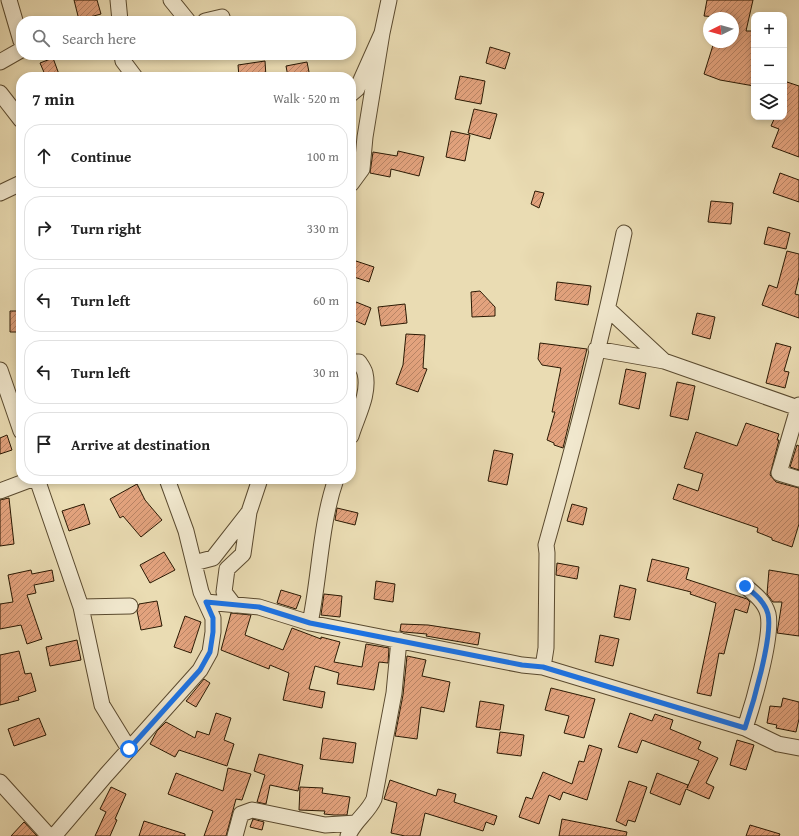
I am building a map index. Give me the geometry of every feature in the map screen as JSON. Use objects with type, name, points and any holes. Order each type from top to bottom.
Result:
[{"type":"street","points":[[9,0],[16,24]]},
{"type":"street","points":[[118,0],[120,16]]},
{"type":"street","points":[[171,0],[184,16]]},
{"type":"street","points":[[356,177],[362,169],[365,137],[382,33],[389,0]]},
{"type":"street","points":[[356,90],[382,33]]},
{"type":"street","points":[[0,62],[16,53]]},
{"type":"street","points":[[123,60],[131,72]]},
{"type":"street","points":[[0,93],[16,114]]},
{"type":"street","points":[[0,193],[16,185]]},
{"type":"street","points":[[543,667],[546,648],[546,545],[571,456],[596,349],[608,309],[624,233]]},
{"type":"street","points":[[608,309],[664,361]]},
{"type":"street","points":[[596,349],[664,361],[799,406],[779,473],[799,479]]},
{"type":"street","points":[[356,362],[359,362],[365,372],[364,401],[356,420]]},
{"type":"street","points":[[0,370],[16,416]]},
{"type":"street","points":[[0,491],[19,484]]},
{"type":"street","points":[[39,484],[81,608],[102,706],[129,749]]},
{"type":"street","points":[[54,836],[200,670],[210,652],[213,632],[213,618],[201,592],[186,531],[169,484]]},
{"type":"street","points":[[234,605],[224,592],[227,569],[242,554],[249,512],[258,484]]},
{"type":"street","points":[[310,623],[316,595],[327,515],[335,484]]},
{"type":"street","points":[[194,563],[213,558],[249,512]]},
{"type":"street","points":[[745,586],[761,600],[767,612],[769,622],[767,640],[758,681],[745,728]]},
{"type":"street","points":[[206,602],[259,607],[310,623],[522,665],[543,667],[745,728],[778,744],[799,748]]},
{"type":"street","points":[[81,608],[130,606]]},
{"type":"street","points":[[348,836],[356,823],[372,805],[374,799],[394,693],[398,640]]},
{"type":"street","points":[[0,782],[49,836]]},
{"type":"street","points":[[235,836],[241,814],[252,810],[325,825],[356,823]]},
{"type":"building","points":[[74,0],[97,0],[101,14],[94,16],[78,16]]},
{"type":"building","points":[[707,0],[753,0],[746,31],[751,31],[751,85],[720,80],[704,74],[712,48],[739,48],[739,12],[705,12]]},
{"type":"building","points":[[490,47],[510,53],[505,69],[486,63]]},
{"type":"building","points":[[48,60],[54,60],[58,72],[44,72],[40,63]]},
{"type":"building","points":[[265,61],[266,72],[239,72],[238,65]]},
{"type":"building","points":[[307,62],[309,72],[287,72],[286,66]]},
{"type":"building","points":[[460,76],[485,81],[481,104],[455,99]]},
{"type":"building","points":[[787,82],[799,86],[799,157],[772,147],[779,129],[771,126],[774,120],[787,120]]},
{"type":"building","points":[[474,109],[497,114],[490,139],[468,133]]},
{"type":"building","points":[[451,131],[470,135],[465,161],[446,157]]},
{"type":"building","points":[[398,151],[424,157],[419,176],[391,169],[390,177],[370,173],[373,152],[397,156]]},
{"type":"building","points":[[780,173],[799,180],[799,202],[773,193]]},
{"type":"building","points":[[535,191],[544,193],[539,208],[531,204]]},
{"type":"building","points":[[711,201],[733,203],[731,224],[708,222]]},
{"type":"building","points":[[768,227],[790,233],[786,249],[764,244]]},
{"type":"building","points":[[787,251],[799,254],[799,277],[795,294],[799,295],[799,318],[762,305],[769,285],[777,288]]},
{"type":"building","points":[[356,261],[374,267],[369,282],[356,278]]},
{"type":"building","points":[[557,282],[591,286],[588,305],[555,300]]},
{"type":"building","points":[[480,291],[495,307],[495,316],[472,317],[471,292]]},
{"type":"building","points":[[356,302],[371,308],[365,325],[356,321]]},
{"type":"building","points":[[405,304],[407,323],[381,326],[378,307]]},
{"type":"building","points":[[10,311],[16,311],[16,332],[10,332]]},
{"type":"building","points":[[697,313],[715,317],[710,339],[692,334]]},
{"type":"building","points":[[406,334],[425,335],[423,368],[427,369],[418,392],[396,384],[403,365]]},
{"type":"building","points":[[540,343],[587,349],[563,448],[554,445],[554,443],[547,440],[555,412],[552,412],[561,368],[542,365],[538,359]]},
{"type":"building","points":[[776,343],[791,347],[784,371],[789,372],[785,388],[766,383]]},
{"type":"building","points":[[626,369],[646,373],[639,409],[619,404]]},
{"type":"building","points":[[677,382],[695,386],[688,420],[670,416]]},
{"type":"building","points":[[746,423],[779,434],[777,440],[779,440],[770,475],[776,482],[799,488],[799,524],[792,547],[772,540],[772,538],[757,532],[758,528],[673,499],[678,484],[698,491],[703,474],[684,468],[696,432],[737,446]]},
{"type":"building","points":[[7,435],[12,450],[0,454],[0,438]]},
{"type":"building","points":[[797,445],[799,446],[799,470],[790,467]]},
{"type":"building","points":[[494,450],[513,454],[507,485],[488,481]]},
{"type":"building","points":[[137,484],[145,500],[162,520],[141,537],[123,516],[120,518],[110,499]]},
{"type":"building","points":[[9,498],[14,544],[0,546],[0,500]]},
{"type":"building","points":[[84,504],[90,524],[69,531],[62,511]]},
{"type":"building","points":[[572,504],[587,508],[583,525],[567,521]]},
{"type":"building","points":[[337,508],[358,513],[355,525],[335,520]]},
{"type":"building","points":[[164,552],[175,570],[150,583],[140,565]]},
{"type":"building","points":[[652,559],[689,568],[686,579],[747,599],[750,602],[747,613],[735,609],[724,654],[719,653],[711,696],[697,693],[716,603],[690,594],[691,592],[647,581]]},
{"type":"building","points":[[557,563],[579,567],[577,579],[556,575]]},
{"type":"building","points":[[31,570],[32,574],[52,570],[54,581],[34,585],[36,593],[27,595],[42,639],[27,644],[21,625],[0,629],[0,604],[13,602],[8,575]]},
{"type":"building","points":[[769,570],[799,575],[799,636],[777,633],[782,602],[773,602],[767,594]]},
{"type":"building","points":[[376,581],[395,584],[393,602],[374,599]]},
{"type":"building","points":[[620,585],[636,589],[630,620],[614,617]]},
{"type":"building","points":[[281,590],[301,596],[296,609],[277,603]]},
{"type":"building","points":[[324,594],[342,596],[340,617],[321,615]]},
{"type":"building","points":[[157,601],[162,626],[141,630],[137,611],[139,604]]},
{"type":"building","points":[[231,613],[251,615],[245,635],[283,650],[292,628],[321,639],[321,637],[340,642],[334,662],[362,667],[366,644],[389,648],[388,663],[379,662],[374,690],[337,684],[339,673],[315,666],[309,689],[325,692],[322,708],[283,700],[289,673],[270,665],[269,669],[221,650]]},
{"type":"building","points":[[185,616],[201,622],[191,653],[174,647]]},
{"type":"building","points":[[401,624],[428,625],[480,633],[478,645],[426,636],[427,634],[400,631]]},
{"type":"building","points":[[600,635],[619,639],[613,666],[595,662]]},
{"type":"building","points":[[77,640],[81,660],[50,666],[46,647]]},
{"type":"building","points":[[19,651],[25,674],[31,673],[36,691],[18,697],[19,700],[0,705],[0,655]]},
{"type":"building","points":[[407,656],[426,660],[422,676],[450,682],[444,712],[421,707],[417,739],[395,736],[403,695]]},
{"type":"building","points":[[204,679],[210,683],[196,707],[186,701]]},
{"type":"building","points":[[551,688],[595,699],[584,738],[564,733],[569,716],[545,710]]},
{"type":"building","points":[[783,698],[799,702],[799,719],[796,732],[776,728],[777,725],[767,723],[770,706],[781,707]]},
{"type":"building","points":[[480,701],[504,705],[500,730],[476,727]]},
{"type":"building","points":[[216,713],[231,718],[224,740],[234,744],[227,766],[179,750],[175,757],[150,744],[157,731],[166,722],[195,738],[197,731],[209,735]]},
{"type":"building","points":[[630,713],[652,721],[655,714],[673,720],[670,729],[701,742],[698,749],[718,758],[706,783],[714,787],[709,799],[686,789],[680,805],[650,793],[657,773],[688,785],[687,788],[699,761],[642,740],[637,753],[618,747]]},
{"type":"building","points":[[39,718],[46,735],[14,746],[8,729]]},
{"type":"building","points":[[500,732],[524,735],[521,756],[497,753]]},
{"type":"building","points":[[323,738],[356,743],[353,763],[320,759]]},
{"type":"building","points":[[737,740],[754,745],[746,770],[730,765]]},
{"type":"building","points":[[589,745],[602,749],[587,800],[563,792],[560,800],[549,795],[539,824],[519,817],[526,797],[532,799],[543,772],[572,784],[579,761],[584,762]]},
{"type":"building","points":[[259,754],[303,765],[298,791],[270,785],[266,804],[257,802],[265,775],[254,771]]},
{"type":"building","points":[[228,768],[251,774],[242,800],[236,799],[226,836],[204,836],[213,811],[168,794],[176,773],[223,791]]},
{"type":"building","points":[[390,780],[436,796],[438,789],[456,794],[454,802],[497,816],[494,825],[486,822],[483,831],[425,813],[420,836],[405,836],[391,833],[397,803],[384,799]]},
{"type":"building","points":[[629,781],[647,787],[635,822],[628,820],[626,826],[616,821]]},
{"type":"building","points":[[111,787],[126,794],[115,819],[117,820],[110,836],[95,836],[106,812],[100,809]]},
{"type":"building","points":[[300,787],[323,788],[322,793],[350,797],[347,815],[324,814],[325,811],[299,810]]},
{"type":"building","points":[[253,819],[264,822],[262,830],[250,827]]},
{"type":"building","points":[[562,819],[627,832],[626,836],[559,836]]},
{"type":"building","points":[[144,821],[185,834],[185,836],[139,836]]},
{"type":"building","points":[[24,822],[37,836],[11,836]]},
{"type":"building","points":[[750,825],[780,834],[779,836],[746,836]]},
{"type":"route","points":[[129,749],[200,670],[210,652],[213,632],[213,618],[206,602],[259,607],[310,623],[522,665],[543,667],[684,709],[724,723],[745,728],[758,681],[767,640],[769,622],[767,612],[761,600],[745,586]]}]
